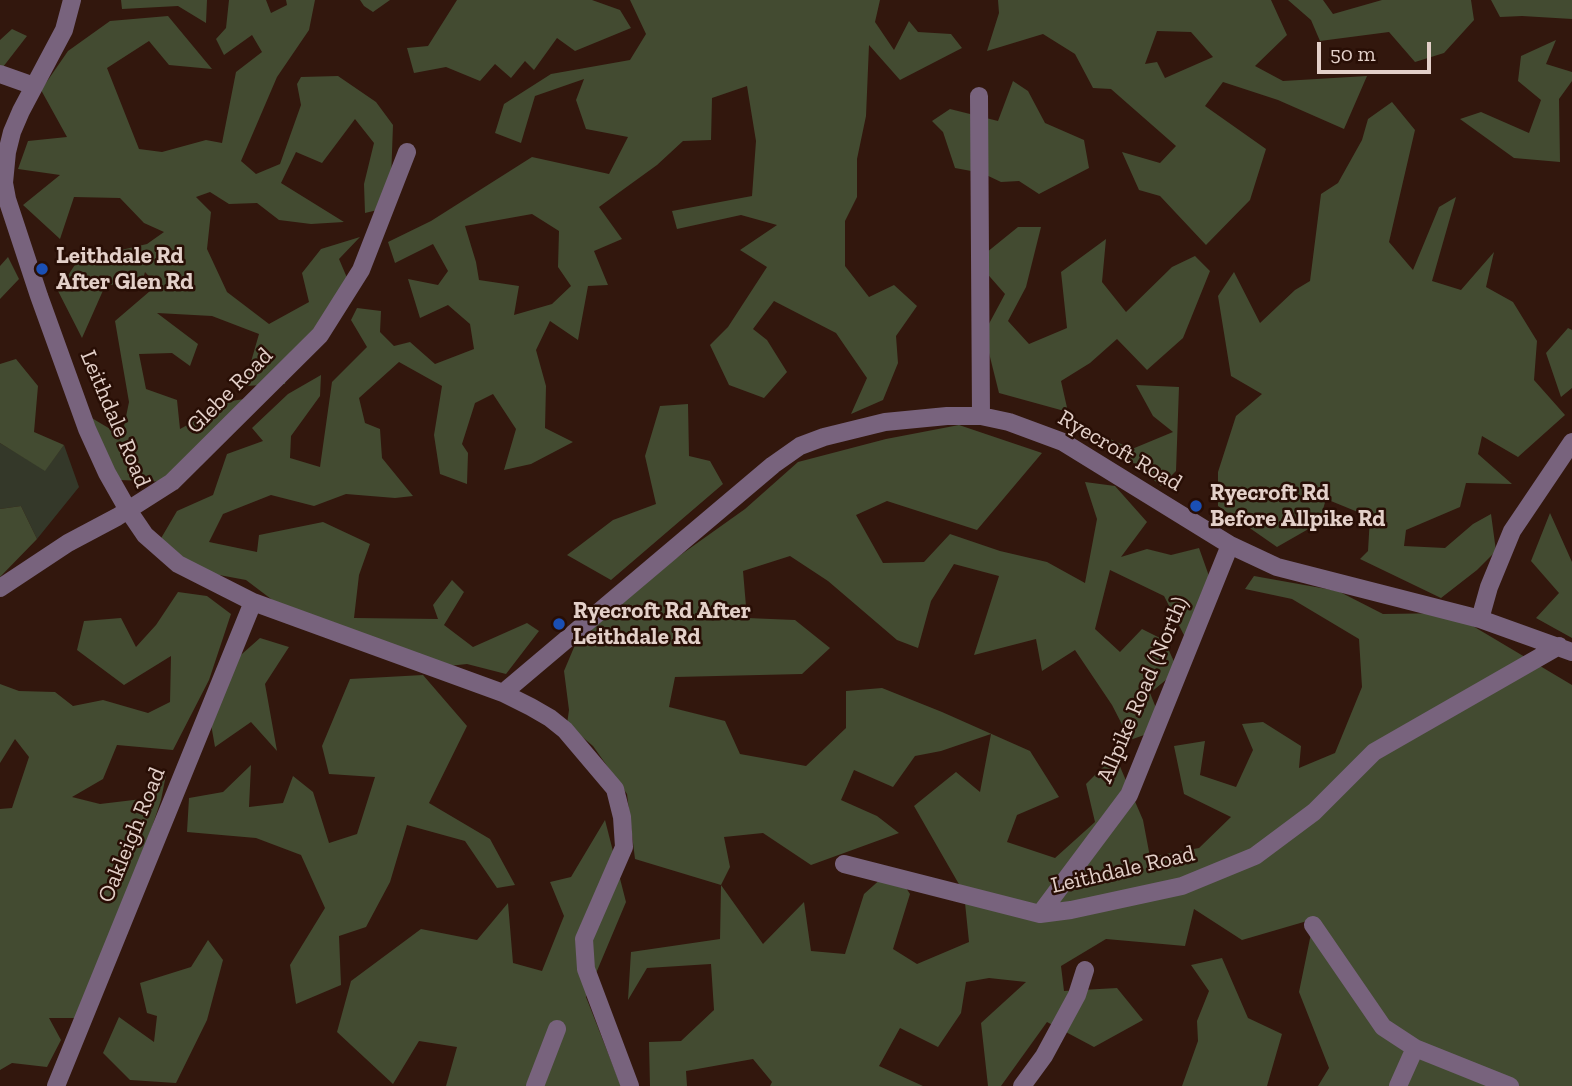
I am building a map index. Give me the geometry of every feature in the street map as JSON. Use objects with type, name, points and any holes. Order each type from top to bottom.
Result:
[{"type":"street","points":[[2,183],[12,132],[64,30],[72,0]]},
{"type":"street","points":[[0,74],[34,86]]},
{"type":"street","points":[[979,96],[981,416]]},
{"type":"street","name":"Glebe Road","points":[[0,588],[68,543],[172,482],[320,335],[361,270],[407,152]]},
{"type":"street","name":"Leithdale Road","points":[[2,183],[87,429],[128,510],[145,535],[160,550],[178,564],[253,602],[503,693],[550,718],[565,730],[615,789],[622,817],[624,847],[584,939],[586,969],[630,1086]]},
{"type":"street","name":"Ryecroft Road","points":[[503,693],[773,465],[800,446],[824,437],[885,422],[916,418],[981,416],[1009,422],[1063,442],[1230,545],[1277,567],[1480,619],[1565,649]]},
{"type":"street","points":[[1480,619],[1489,587],[1512,531],[1572,442]]},
{"type":"street","name":"Allpike Road (North)","points":[[1040,914],[1129,795],[1230,545]]},
{"type":"street","name":"Oakleigh Road","points":[[56,1086],[253,602]]},
{"type":"street","name":"Leithdale Road","points":[[844,864],[1040,914],[1182,886],[1255,856],[1314,812],[1374,752],[1565,649]]},
{"type":"street","points":[[1313,925],[1383,1027],[1415,1048],[1510,1086]]},
{"type":"street","points":[[1022,1086],[1044,1056],[1077,995],[1085,970]]},
{"type":"street","points":[[535,1086],[557,1028]]},
{"type":"street","points":[[1398,1086],[1415,1048]]},
{"type":"green space","points":[[121,0],[207,0],[206,23],[178,6],[122,9]]},
{"type":"green space","points":[[229,0],[266,0],[271,13],[287,5],[286,0],[315,0],[309,30],[277,77],[241,161],[256,174],[280,164],[301,105],[297,84],[301,77],[338,76],[376,102],[393,125],[390,207],[365,213],[364,184],[374,143],[355,119],[322,163],[296,152],[281,183],[344,222],[311,224],[279,220],[257,203],[229,204],[210,192],[196,197],[211,212],[207,249],[227,292],[269,324],[309,302],[302,273],[321,249],[360,237],[339,259],[351,287],[288,359],[285,384],[244,386],[259,334],[212,316],[157,313],[198,344],[190,366],[172,353],[139,354],[146,389],[177,400],[180,429],[231,401],[258,397],[167,482],[120,480],[85,414],[122,436],[129,402],[115,321],[157,285],[145,272],[143,279],[105,286],[82,338],[58,291],[78,260],[147,244],[164,232],[144,223],[120,198],[74,197],[60,239],[23,205],[60,175],[18,169],[28,141],[67,137],[41,90],[68,51],[110,21],[168,16],[212,69],[169,65],[149,41],[107,68],[139,149],[162,152],[206,140],[222,143],[236,72],[262,52],[252,35],[224,55],[216,39],[226,28]]},
{"type":"green space","points":[[360,0],[390,0],[373,12]]},
{"type":"green space","points":[[457,0],[592,0],[620,10],[631,28],[575,51],[557,38],[534,70],[525,61],[511,78],[495,64],[480,81],[446,67],[414,73],[407,48],[428,46]]},
{"type":"green space","points":[[630,0],[880,0],[875,22],[894,50],[909,21],[918,32],[951,34],[962,48],[900,80],[869,45],[866,116],[857,159],[857,197],[845,221],[845,266],[869,297],[894,285],[917,306],[896,336],[898,363],[883,400],[851,414],[867,378],[836,333],[774,301],[753,329],[767,340],[787,372],[764,398],[729,385],[710,345],[728,327],[767,267],[740,250],[777,225],[741,215],[677,229],[672,211],[752,196],[756,141],[747,86],[712,98],[711,140],[683,141],[657,165],[599,207],[622,239],[594,251],[608,285],[588,286],[578,340],[550,321],[536,350],[546,386],[545,428],[573,442],[531,464],[504,470],[516,429],[493,394],[475,403],[462,444],[468,453],[467,484],[440,474],[434,435],[442,386],[399,362],[359,398],[365,423],[380,429],[382,458],[413,496],[395,498],[346,494],[314,506],[271,495],[223,514],[209,542],[257,552],[259,535],[323,522],[370,544],[359,575],[354,618],[438,619],[433,605],[452,580],[464,592],[444,625],[473,647],[527,623],[539,631],[506,674],[467,664],[448,666],[279,605],[246,580],[203,572],[160,540],[177,511],[213,495],[227,454],[263,441],[252,428],[288,394],[321,375],[320,396],[291,436],[290,458],[320,467],[332,382],[367,347],[351,320],[357,308],[381,311],[380,332],[394,346],[410,342],[435,364],[474,349],[470,324],[448,305],[420,318],[408,279],[438,285],[448,271],[433,244],[395,263],[388,242],[431,221],[532,157],[609,174],[628,137],[586,129],[576,100],[584,79],[535,96],[521,143],[495,133],[504,104],[551,74],[630,60],[646,34]],"holes":[[[532,214],[559,231],[558,267],[571,286],[552,304],[514,315],[519,286],[479,280],[465,226]]]},
{"type":"green space","points":[[998,0],[1271,0],[1287,35],[1255,66],[1283,81],[1367,76],[1344,129],[1278,100],[1223,82],[1205,106],[1266,149],[1250,200],[1206,245],[1160,196],[1139,190],[1122,152],[1160,163],[1176,146],[1111,89],[1093,88],[1075,54],[1043,34],[987,51],[999,13]],"holes":[[[1157,31],[1191,32],[1213,57],[1165,78],[1157,62],[1145,64]]]},
{"type":"green space","points":[[1288,0],[1323,0],[1333,14],[1382,0],[1471,0],[1474,20],[1444,53],[1415,62],[1389,32],[1320,41],[1311,20]]},
{"type":"green space","points":[[1491,0],[1572,0],[1572,19],[1500,17]]},
{"type":"green space","points":[[12,29],[27,36],[3,67],[0,66],[0,40]]},
{"type":"green space","points":[[1556,40],[1546,64],[1572,72],[1572,81],[1559,99],[1560,162],[1514,158],[1460,119],[1481,112],[1529,133],[1541,100],[1518,81],[1521,56]]},
{"type":"green space","points":[[1013,81],[1028,91],[1045,123],[1084,140],[1089,168],[1039,194],[1019,181],[1001,182],[982,173],[955,168],[943,132],[932,121],[950,109],[998,121]]},
{"type":"green space","points":[[1392,102],[1415,130],[1389,242],[1413,270],[1439,207],[1456,197],[1432,281],[1461,290],[1494,252],[1486,287],[1513,302],[1537,341],[1534,380],[1565,415],[1518,457],[1482,436],[1478,454],[1512,484],[1466,483],[1460,507],[1406,530],[1404,546],[1445,548],[1473,524],[1491,514],[1496,551],[1477,570],[1441,598],[1360,559],[1368,551],[1370,517],[1326,499],[1319,523],[1277,547],[1218,506],[1218,472],[1236,416],[1262,394],[1231,376],[1218,296],[1234,272],[1260,323],[1295,290],[1310,281],[1321,194],[1338,183],[1362,140],[1368,119]]},
{"type":"green space","points":[[1018,227],[1041,227],[1026,287],[1008,321],[1029,344],[1067,328],[1061,272],[1106,239],[1102,282],[1126,312],[1172,267],[1195,256],[1210,271],[1183,338],[1147,370],[1117,339],[1090,363],[1061,381],[1068,412],[999,393],[984,333],[1005,294],[976,261]]},
{"type":"green space","points":[[8,257],[19,279],[0,299],[0,266]]},
{"type":"green space","points":[[1568,328],[1572,330],[1572,388],[1561,397],[1546,353]]},
{"type":"green space","points":[[16,359],[38,386],[34,432],[64,445],[45,471],[0,443],[0,364]]},
{"type":"green space","points":[[1136,385],[1179,387],[1176,471],[1161,486],[1099,434],[1132,449],[1173,432],[1153,416]]},
{"type":"green space","points":[[688,404],[689,456],[710,461],[723,484],[611,580],[567,555],[613,520],[656,504],[645,456],[660,406]]},
{"type":"green space","points":[[959,425],[1042,453],[977,530],[887,501],[856,515],[883,563],[924,562],[950,534],[1000,551],[1047,562],[1085,583],[1097,519],[1085,482],[1115,486],[1147,522],[1121,557],[1147,549],[1171,555],[1199,548],[1209,576],[1189,645],[1164,596],[1110,570],[1095,629],[1120,652],[1142,629],[1164,640],[1178,670],[1150,693],[1164,728],[1130,740],[1112,705],[1075,650],[1042,671],[1036,639],[974,655],[999,576],[954,564],[931,601],[918,648],[897,640],[828,581],[790,556],[743,571],[747,618],[795,620],[830,648],[802,674],[675,677],[669,707],[725,721],[740,754],[806,766],[846,728],[846,691],[882,688],[942,712],[1030,751],[1059,797],[1017,815],[1007,842],[1055,858],[1095,822],[1086,784],[1115,755],[1143,820],[1150,857],[1199,848],[1231,817],[1184,794],[1174,746],[1205,741],[1200,775],[1236,787],[1253,750],[1242,724],[1263,722],[1301,746],[1299,768],[1335,753],[1362,687],[1359,639],[1292,599],[1245,589],[1254,576],[1338,591],[1383,614],[1451,613],[1572,685],[1572,1086],[1318,1086],[1329,1068],[1299,992],[1314,919],[1242,940],[1194,909],[1185,946],[1106,939],[1061,966],[1064,991],[1117,988],[1143,1020],[1094,1047],[1047,1022],[1001,1086],[988,1086],[981,1023],[1026,982],[989,978],[966,982],[961,1013],[938,1047],[900,1028],[879,1066],[923,1086],[770,1086],[772,1082],[753,1059],[686,1071],[687,1086],[650,1086],[649,1042],[681,1041],[714,1010],[711,964],[647,968],[628,1000],[631,952],[720,939],[721,885],[635,859],[627,794],[593,746],[567,724],[569,710],[564,671],[591,607],[620,598],[745,509],[798,462],[886,439]],"holes":[[[991,734],[980,792],[956,772],[914,806],[964,893],[969,942],[917,964],[893,949],[910,894],[893,868],[864,894],[845,954],[811,951],[804,902],[763,944],[721,885],[730,867],[724,837],[763,833],[811,865],[899,833],[877,816],[841,800],[854,770],[893,787],[915,756],[941,751]]]},
{"type":"green space","points":[[0,443],[45,470],[64,445],[79,487],[37,539],[21,506],[0,509]]},
{"type":"green space","points":[[21,506],[37,539],[0,577],[0,509]]},
{"type":"green space","points":[[1550,513],[1572,562],[1572,638],[1536,618],[1559,593],[1531,561]]},
{"type":"green space","points":[[178,592],[207,596],[231,614],[209,680],[173,750],[117,745],[103,779],[72,797],[100,804],[142,799],[166,775],[161,800],[121,920],[76,1018],[49,1018],[61,1040],[47,1067],[12,1063],[0,1070],[0,809],[12,808],[29,757],[15,739],[0,763],[0,684],[19,691],[55,692],[73,706],[103,700],[148,713],[170,702],[171,656],[124,685],[77,650],[84,621],[121,618],[136,647],[156,625]]},
{"type":"green space","points":[[260,638],[289,647],[265,684],[277,751],[251,722],[215,747],[208,707],[234,661]]},
{"type":"green space","points":[[423,675],[467,726],[429,803],[490,839],[515,885],[497,888],[465,841],[407,825],[390,882],[366,927],[339,936],[341,985],[296,1004],[290,965],[325,908],[301,855],[256,838],[187,832],[189,798],[223,792],[251,765],[249,807],[283,803],[293,776],[313,792],[329,843],[357,834],[375,777],[329,774],[322,746],[350,679]]},
{"type":"green space","points":[[605,820],[626,902],[586,997],[621,1086],[446,1086],[457,1047],[419,1041],[393,1084],[337,1032],[351,981],[421,929],[477,940],[508,903],[513,963],[542,971],[564,916],[550,882],[571,877]]},
{"type":"green space","points":[[208,940],[223,960],[207,1020],[176,1083],[130,1080],[103,1053],[119,1017],[154,1042],[157,1016],[147,1013],[140,983],[191,967]]},
{"type":"green space","points":[[1222,958],[1248,1018],[1282,1034],[1267,1086],[1182,1086],[1198,1041],[1197,1021],[1209,991],[1191,965]]},
{"type":"place","name":"Leithdale Rd After Glen Rd","points":[[42,269]]},
{"type":"place","name":"Ryecroft Rd Before Allpike Rd","points":[[1196,506]]},
{"type":"place","name":"Ryecroft Rd After Leithdale Rd","points":[[559,624]]}]
